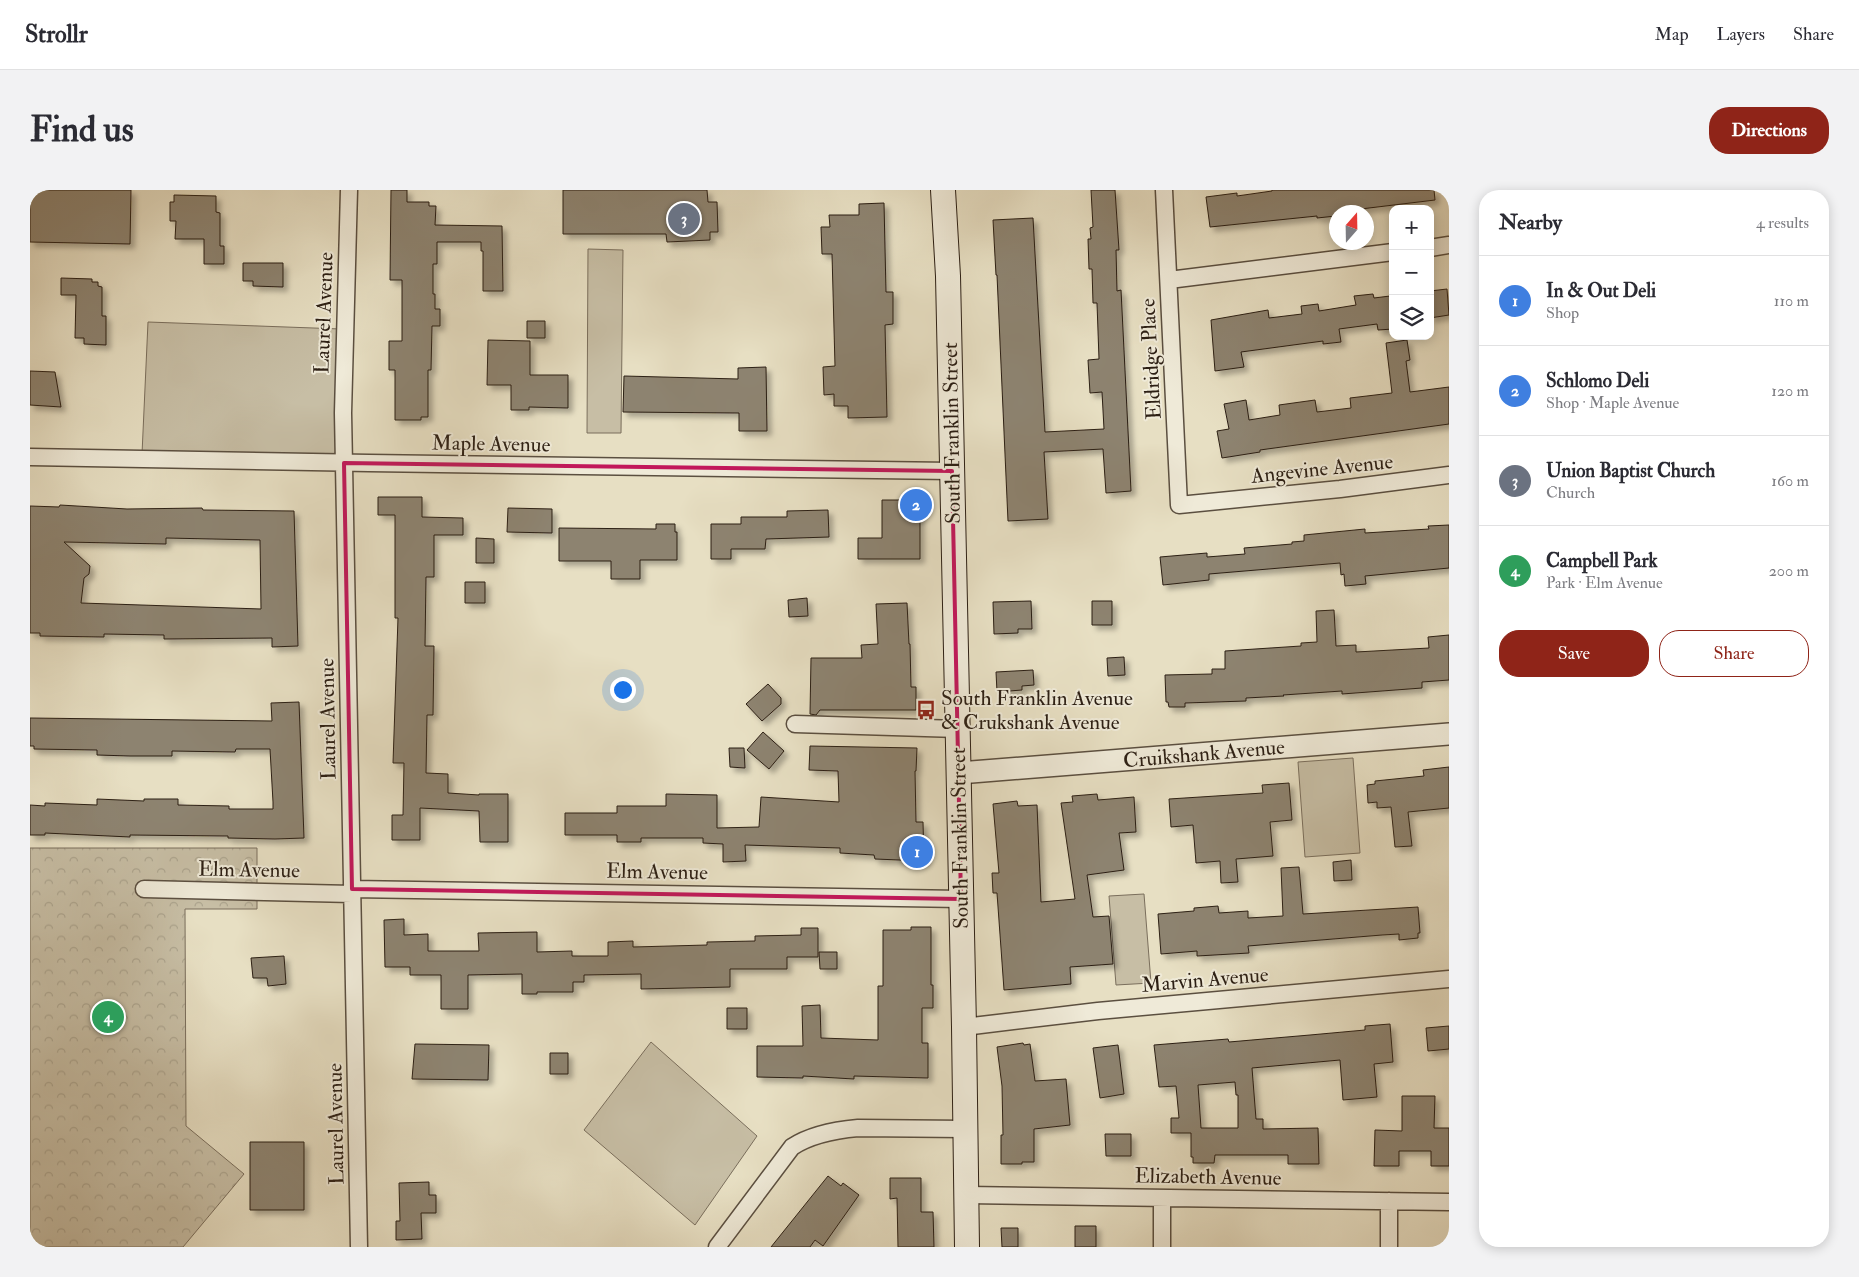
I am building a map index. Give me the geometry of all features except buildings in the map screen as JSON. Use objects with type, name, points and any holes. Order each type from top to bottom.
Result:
[{"type":"main road","name":"South Franklin Street","points":[[943,190],[948,276],[967,1247]]},
{"type":"street","name":"Laurel Avenue","points":[[349,190],[342,413],[359,1247]]},
{"type":"street","name":"Eldridge Place","points":[[1164,190],[1179,505],[1200,503]]},
{"type":"street","points":[[1434,247],[1449,245]]},
{"type":"street","points":[[1169,280],[1389,252]]},
{"type":"street","name":"Maple Avenue","points":[[30,456],[344,463],[952,471]]},
{"type":"street","name":"Angevine Avenue","points":[[1200,503],[1340,489],[1449,475]]},
{"type":"street","points":[[795,724],[958,729]]},
{"type":"street","name":"Cruikshank Avenue","points":[[959,773],[1449,734]]},
{"type":"street","name":"Elm Avenue","points":[[144,889],[961,899]]},
{"type":"street","name":"Marvin Avenue","points":[[964,1027],[1098,1011],[1449,979]]},
{"type":"street","points":[[717,1247],[792,1147],[802,1140],[844,1129],[858,1128],[966,1129]]},
{"type":"street","name":"Elizabeth Avenue","points":[[967,1195],[1449,1202]]},
{"type":"street","points":[[1162,1198],[1162,1247]]},
{"type":"street","points":[[1389,1201],[1389,1247]]},
{"type":"highlighted area","points":[[344,463],[952,471],[961,899],[352,889]]},
{"type":"green space","points":[[588,249],[623,250],[621,433],[587,433]]},
{"type":"green space","points":[[148,322],[341,329],[340,459],[142,454]]},
{"type":"green space","points":[[1353,758],[1360,853],[1305,857],[1298,762]]},
{"type":"green space","points":[[30,848],[257,848],[257,909],[185,909],[186,1126],[244,1174],[183,1247],[33,1247],[30,1245]]},
{"type":"green space","points":[[1144,894],[1151,983],[1116,985],[1109,896]]},
{"type":"green space","points":[[651,1042],[757,1136],[695,1225],[584,1130]]},
{"type":"place","name":"Union Baptist Church","points":[[684,219]]},
{"type":"place","name":"Schlomo Deli","points":[[916,505]]},
{"type":"place","name":"South Franklin Avenue & Crukshank Avenue","points":[[926,710]]},
{"type":"place","name":"In & Out Deli","points":[[917,852]]},
{"type":"place","name":"Campbell Park","points":[[108,1017]]}]
